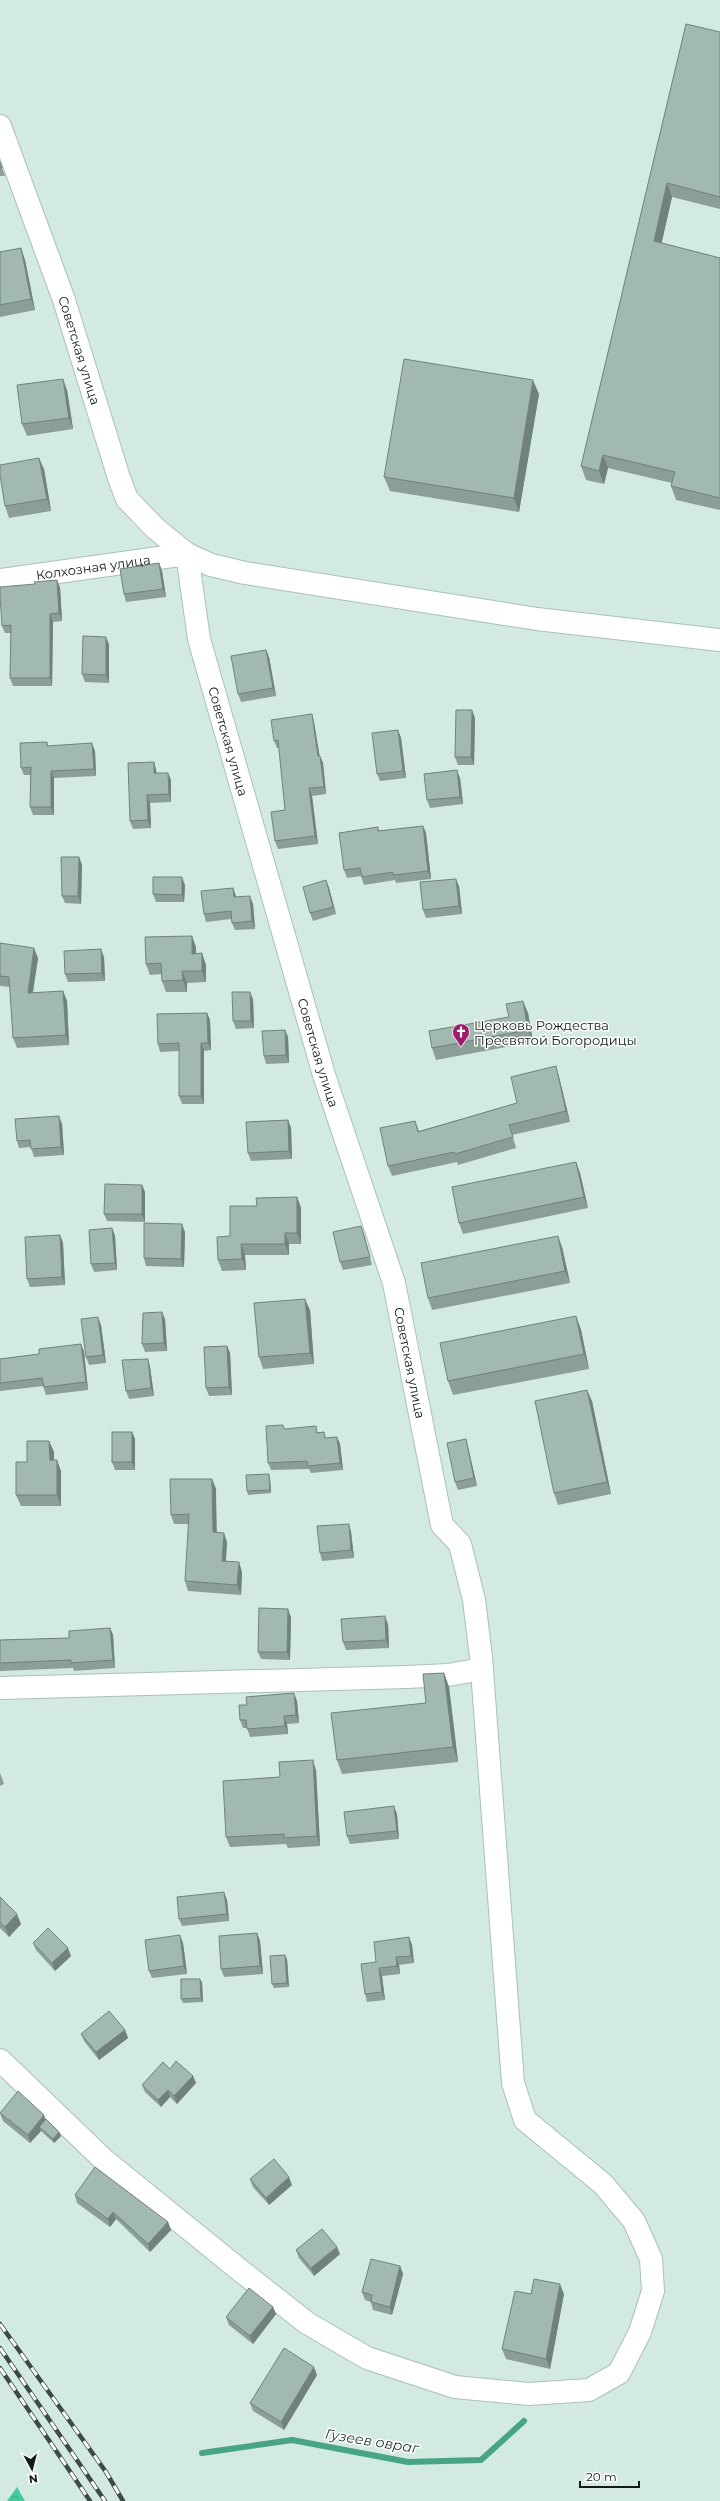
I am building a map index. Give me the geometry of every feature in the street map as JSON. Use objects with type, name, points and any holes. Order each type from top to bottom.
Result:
[{"type":"street","name":"Советская улица","points":[[0,126],[64,300],[119,478],[127,499],[156,529],[187,554],[225,569],[537,619],[720,640]]},
{"type":"street","name":"Советская улица","points":[[187,554],[199,639],[203,654],[324,1075],[394,1283],[442,1525],[460,1544],[474,1600],[482,1669]]},
{"type":"street","name":"Колхозная улица","points":[[0,580],[187,554]]},
{"type":"street","points":[[0,1688],[407,1677],[448,1675],[482,1669],[513,2083],[525,2120],[604,2184],[634,2221],[651,2259],[653,2291],[640,2332],[618,2373],[589,2390],[529,2394],[456,2387],[367,2358],[307,2323],[103,2159],[0,2060]]},
{"type":"green space","points":[[17,2487],[25,2501],[7,2501]]},
{"type":"building","points":[[686,24],[720,32],[720,197],[667,183],[654,241],[720,258],[720,498],[671,486],[675,472],[603,455],[599,471],[581,466]]},
{"type":"building","points":[[21,248],[31,299],[0,305],[0,252]]},
{"type":"building","points":[[404,359],[533,380],[514,498],[384,477]]},
{"type":"building","points":[[63,379],[69,418],[22,424],[17,385]]},
{"type":"building","points":[[39,458],[47,499],[5,506],[0,475],[0,465]]},
{"type":"building","points":[[159,563],[163,589],[124,594],[120,569]]},
{"type":"building","points":[[57,580],[59,613],[50,614],[50,678],[10,678],[11,625],[2,626],[0,587],[35,584],[34,582]]},
{"type":"building","points":[[83,636],[106,637],[106,675],[82,674]]},
{"type":"building","points":[[266,650],[273,688],[238,694],[231,656]]},
{"type":"building","points":[[456,710],[472,710],[471,757],[455,757]]},
{"type":"building","points":[[312,714],[324,787],[309,788],[315,836],[275,841],[271,812],[285,810],[278,740],[274,741],[271,720]]},
{"type":"building","points":[[398,730],[403,771],[377,774],[372,733]]},
{"type":"building","points":[[47,742],[47,746],[92,743],[94,769],[51,771],[51,807],[30,807],[31,767],[21,768],[20,743]]},
{"type":"building","points":[[154,762],[154,773],[168,773],[169,794],[147,795],[148,820],[130,821],[128,763]]},
{"type":"building","points":[[457,770],[460,797],[427,800],[424,774]]},
{"type":"building","points":[[423,826],[428,871],[393,875],[393,872],[362,877],[360,868],[344,870],[339,833],[378,827],[378,831]]},
{"type":"building","points":[[61,857],[79,857],[78,896],[62,896]]},
{"type":"building","points":[[153,877],[182,877],[182,895],[153,894]]},
{"type":"building","points":[[456,879],[459,906],[423,910],[420,882]]},
{"type":"building","points":[[326,880],[333,907],[310,913],[303,887]]},
{"type":"building","points":[[233,888],[234,897],[250,896],[252,921],[232,923],[231,911],[204,914],[201,891]]},
{"type":"building","points":[[192,936],[192,954],[202,953],[202,971],[182,971],[183,980],[162,981],[161,963],[146,964],[145,937]]},
{"type":"building","points":[[0,943],[34,948],[28,993],[63,991],[66,1035],[13,1038],[9,977],[0,976]]},
{"type":"building","points":[[101,949],[102,973],[65,974],[64,951]]},
{"type":"building","points":[[232,992],[250,992],[251,1021],[233,1021]]},
{"type":"building","points":[[523,1001],[528,1030],[432,1048],[429,1031],[509,1017],[506,1004]]},
{"type":"building","points":[[207,1013],[208,1043],[201,1043],[201,1096],[179,1096],[179,1043],[158,1044],[157,1014]]},
{"type":"building","points":[[285,1030],[286,1055],[264,1056],[262,1031]]},
{"type":"building","points":[[556,1066],[566,1111],[509,1125],[513,1137],[455,1154],[454,1152],[388,1166],[380,1128],[415,1121],[418,1132],[517,1103],[511,1077]]},
{"type":"building","points":[[59,1116],[61,1147],[31,1149],[30,1140],[17,1141],[15,1119]]},
{"type":"building","points":[[288,1120],[289,1151],[248,1153],[246,1122]]},
{"type":"building","points":[[576,1162],[584,1197],[459,1223],[452,1187]]},
{"type":"building","points":[[105,1184],[142,1185],[142,1214],[104,1214]]},
{"type":"building","points":[[297,1197],[297,1233],[285,1233],[285,1244],[241,1244],[242,1259],[218,1260],[217,1237],[230,1236],[230,1206],[257,1206],[256,1198]]},
{"type":"building","points":[[144,1223],[182,1224],[181,1259],[144,1258]]},
{"type":"building","points":[[361,1226],[370,1257],[340,1262],[333,1232]]},
{"type":"building","points":[[112,1228],[115,1263],[91,1264],[89,1230]]},
{"type":"building","points":[[60,1235],[62,1277],[27,1279],[25,1237]]},
{"type":"building","points":[[558,1236],[565,1271],[428,1298],[421,1263]]},
{"type":"building","points":[[305,1299],[310,1353],[259,1357],[254,1303]]},
{"type":"building","points":[[162,1312],[164,1343],[142,1344],[143,1313]]},
{"type":"building","points":[[576,1316],[584,1354],[448,1381],[440,1343]]},
{"type":"building","points":[[98,1317],[103,1355],[86,1357],[81,1319]]},
{"type":"building","points":[[81,1344],[86,1382],[44,1387],[42,1378],[0,1383],[0,1359],[39,1354],[39,1349]]},
{"type":"building","points":[[227,1346],[229,1387],[206,1388],[204,1347]]},
{"type":"building","points":[[148,1359],[151,1388],[126,1391],[122,1360]]},
{"type":"building","points":[[587,1390],[607,1482],[554,1493],[535,1401]]},
{"type":"building","points":[[283,1425],[284,1429],[316,1426],[317,1433],[324,1432],[325,1438],[337,1437],[340,1463],[308,1466],[307,1461],[268,1463],[266,1426]]},
{"type":"building","points":[[112,1432],[132,1432],[132,1462],[112,1462]]},
{"type":"building","points":[[466,1439],[474,1478],[455,1482],[447,1443]]},
{"type":"building","points":[[27,1441],[49,1441],[50,1460],[57,1460],[57,1495],[16,1495],[16,1462],[27,1462]]},
{"type":"building","points":[[269,1474],[270,1490],[247,1491],[246,1475]]},
{"type":"building","points":[[170,1479],[212,1479],[213,1532],[224,1533],[222,1561],[239,1562],[237,1585],[185,1581],[189,1514],[171,1515]]},
{"type":"building","points":[[349,1524],[351,1550],[320,1553],[317,1526]]},
{"type":"building","points":[[259,1608],[288,1609],[287,1652],[258,1652]]},
{"type":"building","points":[[385,1616],[386,1640],[343,1642],[341,1619]]},
{"type":"building","points":[[110,1628],[113,1660],[71,1663],[71,1660],[0,1663],[0,1640],[69,1638],[69,1631]]},
{"type":"building","points":[[444,1673],[453,1747],[337,1760],[331,1713],[426,1703],[423,1674]]},
{"type":"building","points":[[294,1693],[296,1715],[284,1716],[285,1726],[247,1729],[246,1720],[240,1720],[239,1705],[247,1705],[246,1697]]},
{"type":"building","points":[[313,1760],[317,1836],[284,1838],[284,1834],[226,1837],[223,1781],[280,1777],[279,1762]]},
{"type":"building","points":[[394,1806],[397,1831],[347,1836],[344,1812]]},
{"type":"building","points":[[224,1892],[227,1914],[179,1919],[177,1897]]},
{"type":"building","points":[[0,1897],[17,1914],[5,1927],[0,1922]]},
{"type":"building","points":[[48,1928],[68,1948],[52,1963],[33,1943]]},
{"type":"building","points":[[257,1933],[260,1966],[221,1969],[219,1936]]},
{"type":"building","points":[[180,1935],[184,1966],[149,1971],[145,1940]]},
{"type":"building","points":[[409,1937],[411,1956],[396,1957],[397,1966],[379,1968],[382,1992],[365,1994],[361,1964],[376,1962],[374,1942]]},
{"type":"building","points":[[285,1955],[287,1983],[272,1984],[270,1956]]},
{"type":"building","points":[[181,1979],[200,1979],[201,1998],[181,1999]]},
{"type":"building","points":[[109,2011],[125,2030],[96,2052],[81,2034]]},
{"type":"building","points":[[176,2061],[193,2076],[174,2096],[168,2090],[158,2100],[142,2085],[163,2062],[170,2069]]},
{"type":"building","points":[[18,2091],[44,2115],[28,2135],[0,2113]]},
{"type":"building","points":[[46,2119],[59,2132],[53,2139],[39,2127]]},
{"type":"building","points":[[274,2159],[289,2177],[266,2198],[250,2179]]},
{"type":"building","points":[[95,2167],[168,2222],[148,2244],[113,2212],[108,2219],[75,2195]]},
{"type":"building","points":[[322,2229],[337,2247],[311,2268],[296,2250]]},
{"type":"building","points":[[371,2259],[400,2266],[390,2307],[371,2302],[372,2295],[362,2292]]},
{"type":"building","points":[[534,2279],[560,2284],[546,2359],[502,2349],[515,2291],[531,2294]]},
{"type":"building","points":[[249,2288],[273,2307],[250,2336],[226,2317]]},
{"type":"building","points":[[284,2348],[314,2367],[281,2422],[250,2403]]},
{"type":"waterway","name":"Гузеев овраг","points":[[202,2453],[292,2440],[408,2462],[481,2460],[524,2421]]},
{"type":"railway","points":[[0,2324],[106,2472],[123,2501]]},
{"type":"railway","points":[[0,2348],[105,2501]]},
{"type":"railway","points":[[0,2368],[90,2501]]},
{"type":"place","name":"Церковь Рождества Пресвятой Богородицы","points":[[461,1047]]}]
